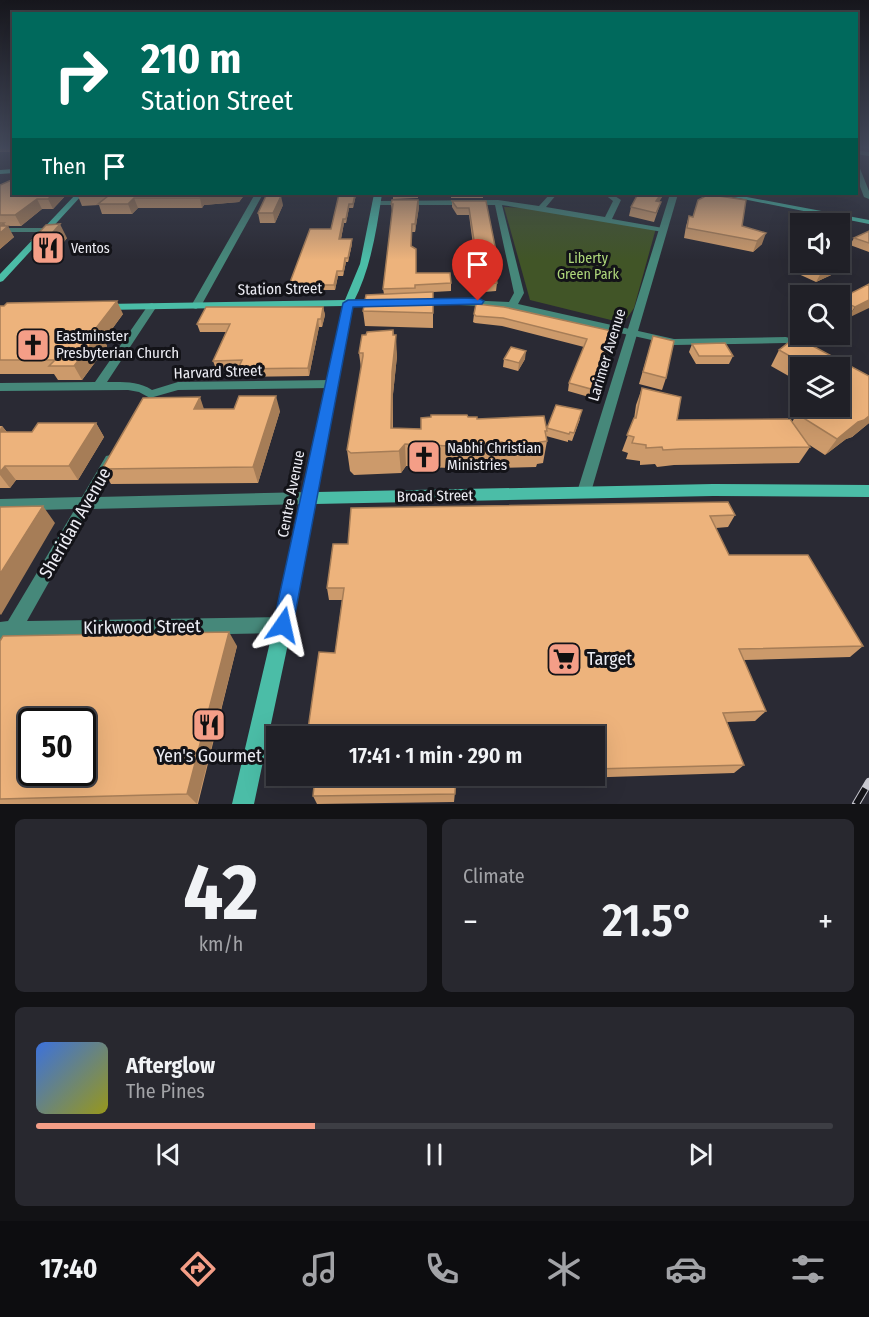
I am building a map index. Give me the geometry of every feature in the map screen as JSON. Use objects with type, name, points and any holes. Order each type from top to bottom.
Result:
[{"type":"main road","points":[[0,279],[78,195]]},
{"type":"main road","points":[[727,195],[869,222]]},
{"type":"main road","points":[[773,195],[788,197]]},
{"type":"main road","name":"Centre Avenue","points":[[243,804],[283,625],[348,303],[361,282],[371,241],[377,198]]},
{"type":"main road","points":[[834,206],[869,213]]},
{"type":"main road","name":"Station Street","points":[[96,307],[348,303]]},
{"type":"main road","name":"Broad Street","points":[[308,498],[584,492],[869,491]]},
{"type":"street","points":[[196,306],[258,195]]},
{"type":"street","points":[[542,207],[552,195]]},
{"type":"street","points":[[608,220],[617,200],[610,195]]},
{"type":"street","name":"Larimer Avenue","points":[[584,492],[674,195]]},
{"type":"street","points":[[377,198],[498,202],[542,207],[663,230]]},
{"type":"street","points":[[498,202],[519,293],[512,306]]},
{"type":"street","points":[[0,230],[46,230]]},
{"type":"street","name":"Station Street","points":[[348,303],[395,301]]},
{"type":"street","points":[[407,301],[478,301],[512,306],[674,342],[786,340],[818,354]]},
{"type":"street","points":[[99,386],[152,306]]},
{"type":"street","name":"Harvard Street","points":[[0,387],[134,386],[146,400],[178,386],[332,384]]},
{"type":"street","name":"Sheridan Avenue","points":[[0,651],[7,630],[118,448]]},
{"type":"street","name":"Broad Street","points":[[0,505],[308,498]]},
{"type":"street","name":"Kirkwood Street","points":[[7,630],[283,625]]},
{"type":"green space","name":"Liberty Green Park","points":[[504,207],[530,208],[656,228],[634,308],[625,321],[619,322],[530,300]]},
{"type":"building","points":[[0,185],[12,185],[12,195],[52,195],[48,199],[37,199],[15,215],[0,215]]},
{"type":"building","points":[[214,195],[200,198],[134,198],[128,204],[98,204],[108,196],[78,196]]},
{"type":"building","points":[[339,195],[355,195],[353,204],[349,204],[346,219],[343,219],[339,239],[352,239],[348,258],[345,258],[343,271],[337,271],[334,285],[289,285],[310,229],[331,229]]},
{"type":"building","points":[[637,195],[660,195],[656,201],[661,202],[656,213],[631,207]]},
{"type":"building","points":[[712,195],[746,200],[742,226],[766,233],[757,241],[687,228],[689,216],[693,217],[698,200]]},
{"type":"building","points":[[266,196],[281,196],[273,213],[258,213]]},
{"type":"building","points":[[392,200],[418,200],[415,224],[412,224],[411,246],[416,249],[416,273],[450,273],[451,283],[415,285],[415,288],[383,289]]},
{"type":"building","points":[[452,201],[486,201],[496,251],[493,254],[497,283],[472,285],[471,274],[482,274],[478,253],[476,253],[469,208],[457,208]]},
{"type":"building","points":[[60,224],[47,239],[32,240],[46,225]]},
{"type":"building","points":[[0,226],[8,226],[0,233]]},
{"type":"building","points":[[869,231],[869,243],[854,238]]},
{"type":"building","points":[[869,284],[869,300],[855,307],[850,305],[850,294]]},
{"type":"building","points":[[433,292],[433,313],[363,311],[366,295]]},
{"type":"building","name":"Eastminster Presbyterian Church","points":[[117,301],[93,332],[100,332],[74,366],[49,366],[55,360],[0,360],[0,306],[7,303]]},
{"type":"building","points":[[476,304],[504,307],[612,331],[610,337],[613,338],[599,368],[602,369],[597,382],[594,381],[591,389],[569,383],[587,339],[503,318],[476,316],[474,314]]},
{"type":"building","points":[[206,307],[323,307],[321,319],[318,319],[308,368],[238,369],[242,360],[213,361],[230,324],[197,324]]},
{"type":"building","points":[[393,330],[393,335],[396,335],[392,372],[391,428],[421,429],[421,418],[431,417],[431,415],[467,415],[477,417],[477,419],[544,416],[547,441],[540,442],[541,445],[503,446],[502,442],[450,446],[405,444],[399,451],[351,453],[347,450],[363,356],[363,353],[359,353],[362,335],[366,335],[367,332]]},
{"type":"building","points":[[653,336],[674,341],[666,378],[643,372]]},
{"type":"building","points":[[790,342],[790,345],[811,345],[833,357],[791,357],[779,350]]},
{"type":"building","points":[[725,343],[733,356],[699,356],[692,344]]},
{"type":"building","points":[[511,347],[526,351],[519,363],[504,359]]},
{"type":"building","points":[[850,366],[869,376],[869,416],[837,439],[802,417],[850,417]]},
{"type":"building","points":[[642,388],[681,397],[677,420],[790,419],[810,447],[663,450],[662,447],[646,448],[646,445],[632,443],[634,437],[627,435],[636,418]]},
{"type":"building","points":[[239,396],[276,396],[253,467],[102,469],[143,398],[200,397],[194,409],[234,409]]},
{"type":"building","points":[[556,405],[582,410],[574,433],[569,434],[547,428]]},
{"type":"building","points":[[38,423],[96,423],[69,466],[5,466],[0,472],[0,432],[32,432]]},
{"type":"building","name":"Target","points":[[728,502],[735,515],[710,516],[729,555],[808,555],[863,646],[739,649],[766,711],[723,713],[744,765],[605,769],[605,726],[308,726],[319,652],[335,653],[344,588],[327,588],[333,544],[348,544],[351,508]]},
{"type":"building","points":[[43,506],[0,574],[0,507]]},
{"type":"building","points":[[229,632],[187,794],[0,799],[0,641],[3,636]]},
{"type":"building","points":[[314,786],[455,786],[455,794],[313,796]]},
{"type":"railway","points":[[856,804],[869,782]]},
{"type":"place","name":"Ventos","points":[[48,248]]},
{"type":"place","name":"Eastminster Presbyterian Church","points":[[33,345]]},
{"type":"place","name":"Nabhi Christian Ministries","points":[[424,457]]},
{"type":"place","name":"Target","points":[[564,659]]},
{"type":"place","name":"Yen's Gourmet","points":[[209,725]]},
{"type":"route","points":[[283,625],[348,303],[478,301]]}]
